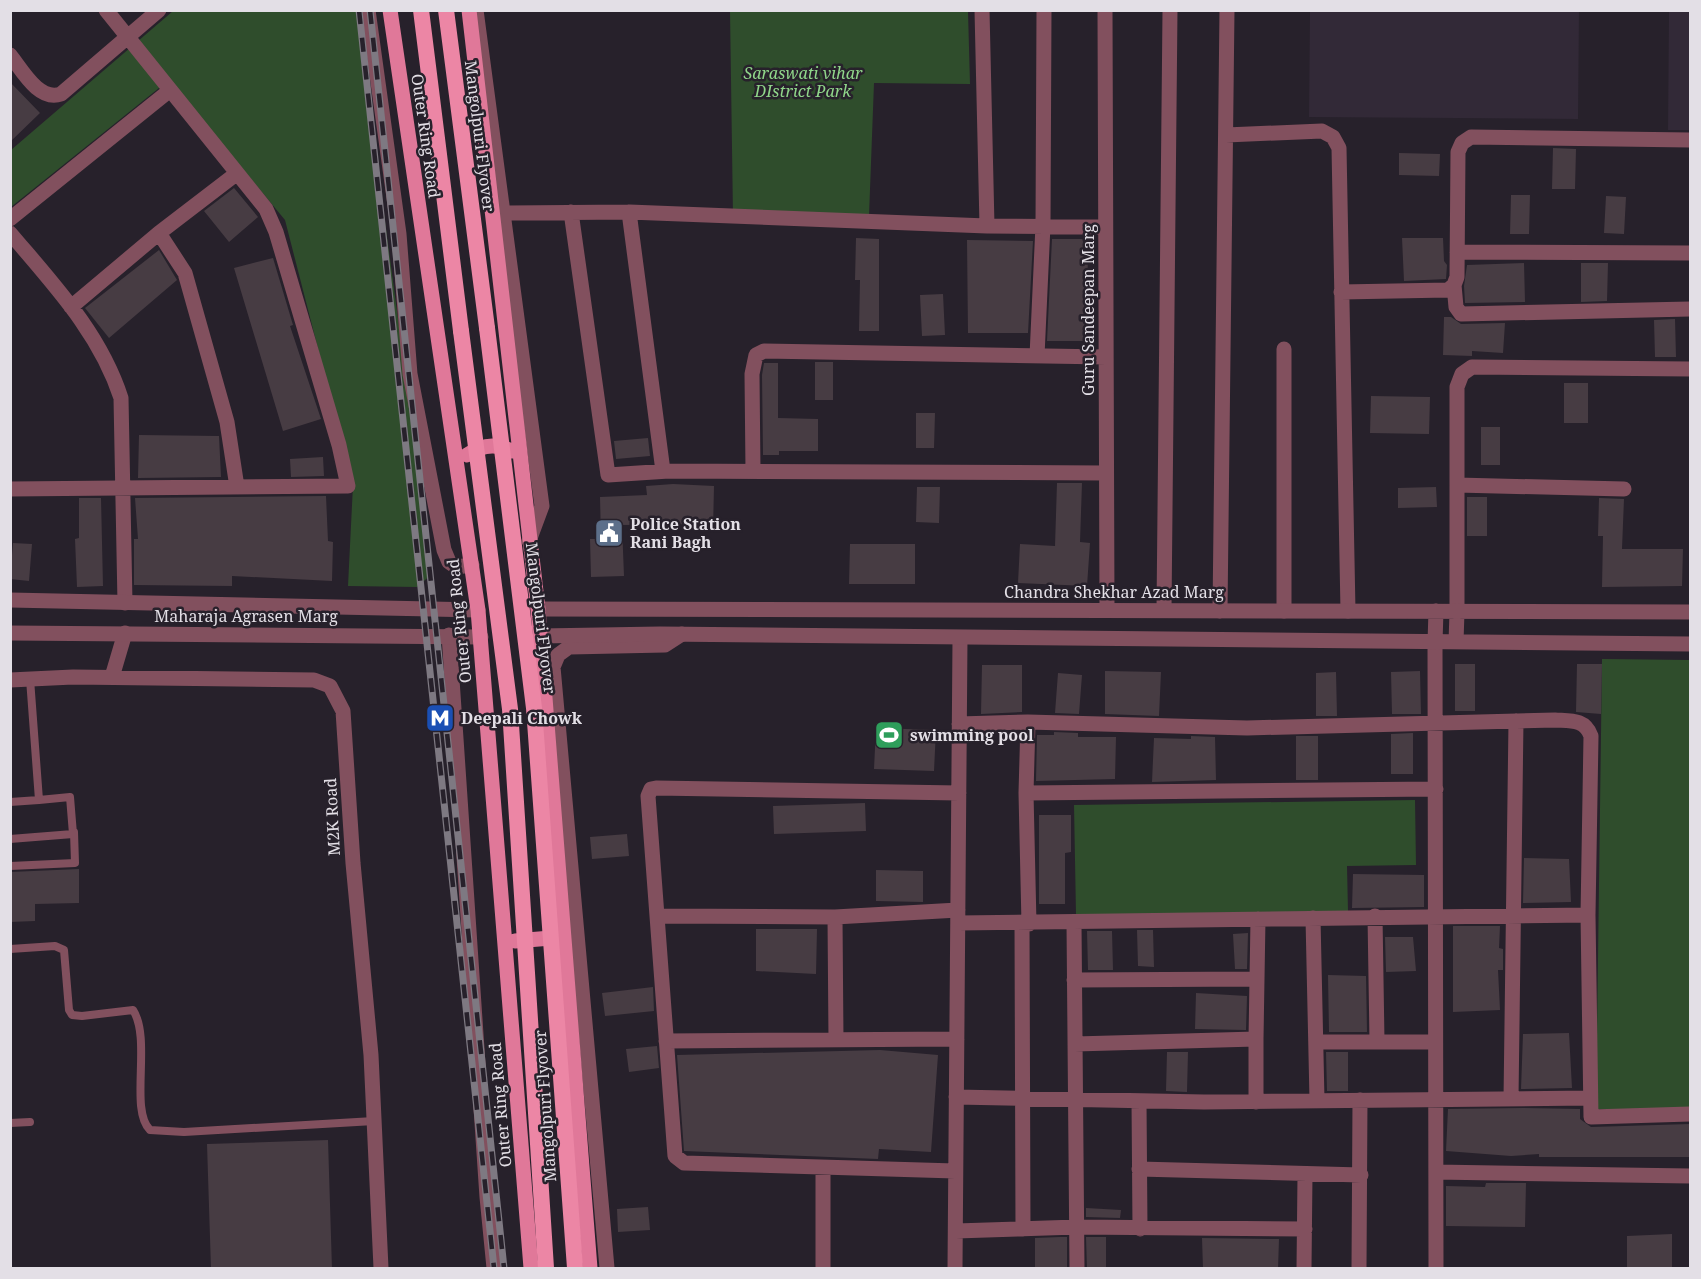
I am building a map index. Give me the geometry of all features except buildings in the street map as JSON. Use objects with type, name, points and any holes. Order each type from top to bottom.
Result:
[{"type":"highway","name":"Mangolpuri Flyover","points":[[421,10],[510,709],[546,1269]]},
{"type":"highway","name":"Mangolpuri Flyover","points":[[446,10],[534,708],[575,1269]]},
{"type":"main road","name":"Outer Ring Road","points":[[390,10],[478,610],[531,1269]]},
{"type":"main road","points":[[469,10],[538,609],[566,937],[590,1269]]},
{"type":"main road","points":[[458,468],[468,454],[483,446],[496,446],[510,450],[520,460]]},
{"type":"main road","points":[[505,942],[566,937]]},
{"type":"street","points":[[10,489],[348,486],[339,445],[276,231],[266,209],[106,10]]},
{"type":"street","points":[[10,55],[33,84],[44,94],[52,97],[60,94],[159,10]]},
{"type":"street","points":[[368,10],[399,234],[410,374],[444,550],[449,562],[456,567],[472,565]]},
{"type":"street","points":[[476,10],[505,213],[542,506],[529,541]]},
{"type":"street","points":[[982,10],[987,226]]},
{"type":"street","points":[[1037,356],[1043,225],[1044,10]]},
{"type":"street","name":"Guru Sandeepan Marg","points":[[1105,10],[1107,610]]},
{"type":"street","points":[[1164,610],[1170,10]]},
{"type":"street","points":[[1220,611],[1227,10]]},
{"type":"street","points":[[10,219],[169,91]]},
{"type":"street","points":[[1226,135],[1322,131],[1333,137],[1339,148],[1348,611]]},
{"type":"street","points":[[1690,140],[1471,137],[1462,143],[1458,152],[1457,277],[1454,285],[1456,307],[1461,314],[1690,309]]},
{"type":"street","points":[[71,307],[159,233],[236,174]]},
{"type":"street","points":[[571,212],[608,475],[663,471],[1106,472]]},
{"type":"street","points":[[505,213],[629,212],[987,226],[1105,227]]},
{"type":"street","points":[[629,212],[663,471]]},
{"type":"street","points":[[159,233],[185,273],[227,422],[237,487]]},
{"type":"street","points":[[10,234],[96,339],[112,370],[121,398],[125,603]]},
{"type":"street","points":[[1457,252],[1690,253]]},
{"type":"street","points":[[1341,292],[1448,290],[1454,285]]},
{"type":"street","points":[[1284,349],[1284,611]]},
{"type":"street","points":[[753,471],[752,375],[756,355],[764,351],[1106,357]]},
{"type":"street","points":[[1456,642],[1457,387],[1462,374],[1472,367],[1690,369]]},
{"type":"street","points":[[1457,485],[1624,489]]},
{"type":"street","name":"Maharaja Agrasen Marg","points":[[10,600],[478,610]]},
{"type":"street","points":[[290,606],[290,634]]},
{"type":"street","name":"Chandra Shekhar Azad Marg","points":[[538,609],[1690,612]]},
{"type":"street","points":[[655,634],[658,609]]},
{"type":"street","points":[[1436,611],[1436,1269]]},
{"type":"street","name":"Maharaja Agrasen Marg","points":[[10,633],[481,637]]},
{"type":"street","points":[[111,677],[125,633]]},
{"type":"street","points":[[540,636],[682,634],[960,639],[1690,644]]},
{"type":"street","points":[[607,1269],[553,668],[558,655],[569,648],[665,645],[682,634]]},
{"type":"street","points":[[449,635],[487,1197],[494,1269]]},
{"type":"street","points":[[955,1269],[960,639]]},
{"type":"street","name":"M2K Road","points":[[10,680],[111,677],[314,680],[330,686],[337,696],[343,711],[347,753],[353,863],[371,1055],[381,1269]]},
{"type":"street","points":[[959,724],[1028,722],[1247,728],[1516,721],[1576,722],[1588,728],[1591,736],[1588,915],[1591,1117],[1690,1114]]},
{"type":"street","points":[[1511,1099],[1516,721]]},
{"type":"street","points":[[1023,1229],[1022,1098],[1028,722]]},
{"type":"street","points":[[955,1171],[679,1161],[675,1156],[648,796],[651,789],[959,792]]},
{"type":"street","points":[[1026,793],[1436,789]]},
{"type":"street","points":[[657,916],[958,917],[1025,924],[1436,915],[1588,915]]},
{"type":"street","points":[[1375,916],[1377,1041]]},
{"type":"street","points":[[835,917],[836,1040]]},
{"type":"street","points":[[1313,918],[1317,1100]]},
{"type":"street","points":[[1256,1102],[1258,919]]},
{"type":"street","points":[[1074,923],[1077,1269]]},
{"type":"street","points":[[1074,980],[1257,979]]},
{"type":"street","points":[[666,1041],[957,1039]]},
{"type":"street","points":[[1075,1044],[1256,1039]]},
{"type":"street","points":[[1316,1042],[1435,1041]]},
{"type":"street","points":[[956,1097],[1256,1102],[1589,1098]]},
{"type":"street","points":[[1359,1269],[1360,1100]]},
{"type":"street","points":[[1139,1101],[1140,1229]]},
{"type":"street","points":[[823,1168],[823,1269]]},
{"type":"street","points":[[1139,1168],[1361,1175]]},
{"type":"street","points":[[1436,1172],[1690,1176]]},
{"type":"street","points":[[1304,1269],[1305,1174]]},
{"type":"street","points":[[956,1232],[1077,1227],[1305,1229]]},
{"type":"lane","points":[[30,679],[39,800]]},
{"type":"lane","points":[[10,802],[70,797],[75,863],[10,866]]},
{"type":"lane","points":[[10,839],[70,836],[74,831]]},
{"type":"lane","points":[[10,949],[55,946],[64,950],[68,1000],[72,1015],[82,1016],[133,1010],[138,1017],[141,1049],[142,1118],[150,1130],[183,1132],[374,1121]]},
{"type":"lane","points":[[10,1123],[30,1122]]},
{"type":"shaded area","points":[[1310,11],[1579,11],[1578,119],[1309,117]]},
{"type":"shaded area","points":[[1669,11],[1690,11],[1690,130],[1668,130]]},
{"type":"green space","points":[[173,11],[357,11],[432,574],[417,587],[348,586],[353,485],[285,220],[169,80],[11,207],[11,150]]},
{"type":"green space","name":"Saraswati vihar DIstrict Park","points":[[730,11],[968,11],[970,84],[874,83],[869,216],[733,217]]},
{"type":"green space","points":[[1602,659],[1690,660],[1690,1110],[1596,1109]]},
{"type":"green space","points":[[1415,800],[1416,865],[1347,866],[1348,911],[1076,915],[1074,805]]},
{"type":"railway","points":[[359,10],[494,1268]]},
{"type":"railway","points":[[370,10],[504,1268]]},
{"type":"place","name":"Police Station Rani Bagh","points":[[609,533]]},
{"type":"place","name":"Deepali Chowk","points":[[440,718]]},
{"type":"place","name":"swimming pool","points":[[889,735]]}]
